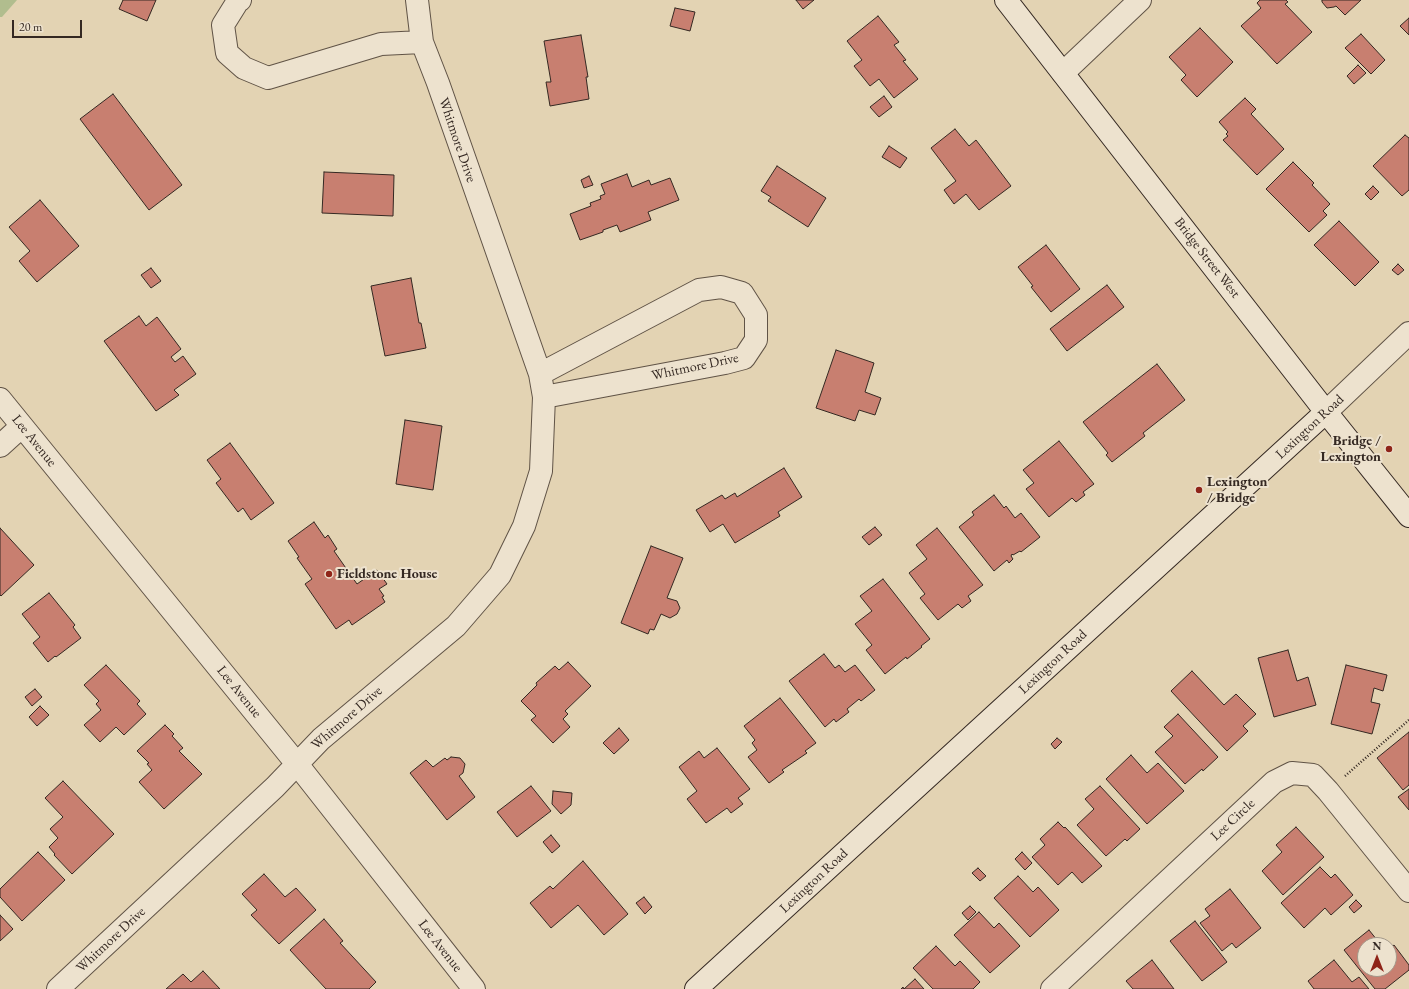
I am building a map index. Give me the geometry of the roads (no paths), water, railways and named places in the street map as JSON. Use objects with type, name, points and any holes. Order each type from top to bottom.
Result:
[{"type":"street","points":[[240,0],[223,25],[227,53],[244,68],[268,78],[381,44],[422,42]]},
{"type":"street","name":"Whitmore Drive","points":[[58,989],[275,788],[321,738],[456,626],[500,574],[524,526],[541,471],[544,397],[540,374],[438,83],[422,42],[417,0]]},
{"type":"street","name":"Bridge Street West","points":[[1006,0],[1326,412],[1409,516]]},
{"type":"street","points":[[1063,73],[1140,0]]},
{"type":"street","name":"Whitmore Drive","points":[[540,374],[699,290],[721,287],[742,293],[756,315],[756,340],[744,358],[725,363],[544,397]]},
{"type":"street","name":"Lexington Road","points":[[696,989],[1326,412],[1409,333]]},
{"type":"street","name":"Lee Avenue","points":[[0,398],[297,764],[474,989]]},
{"type":"street","points":[[0,446],[22,426]]},
{"type":"street","name":"Lee Circle","points":[[1052,989],[1274,782],[1292,773],[1313,775],[1328,791],[1409,891]]},
{"type":"place","name":"Bridge / Lexington","points":[[1389,449]]},
{"type":"place","name":"Lexington / Bridge","points":[[1199,490]]},
{"type":"place","name":"Fieldstone House","points":[[329,574]]}]
